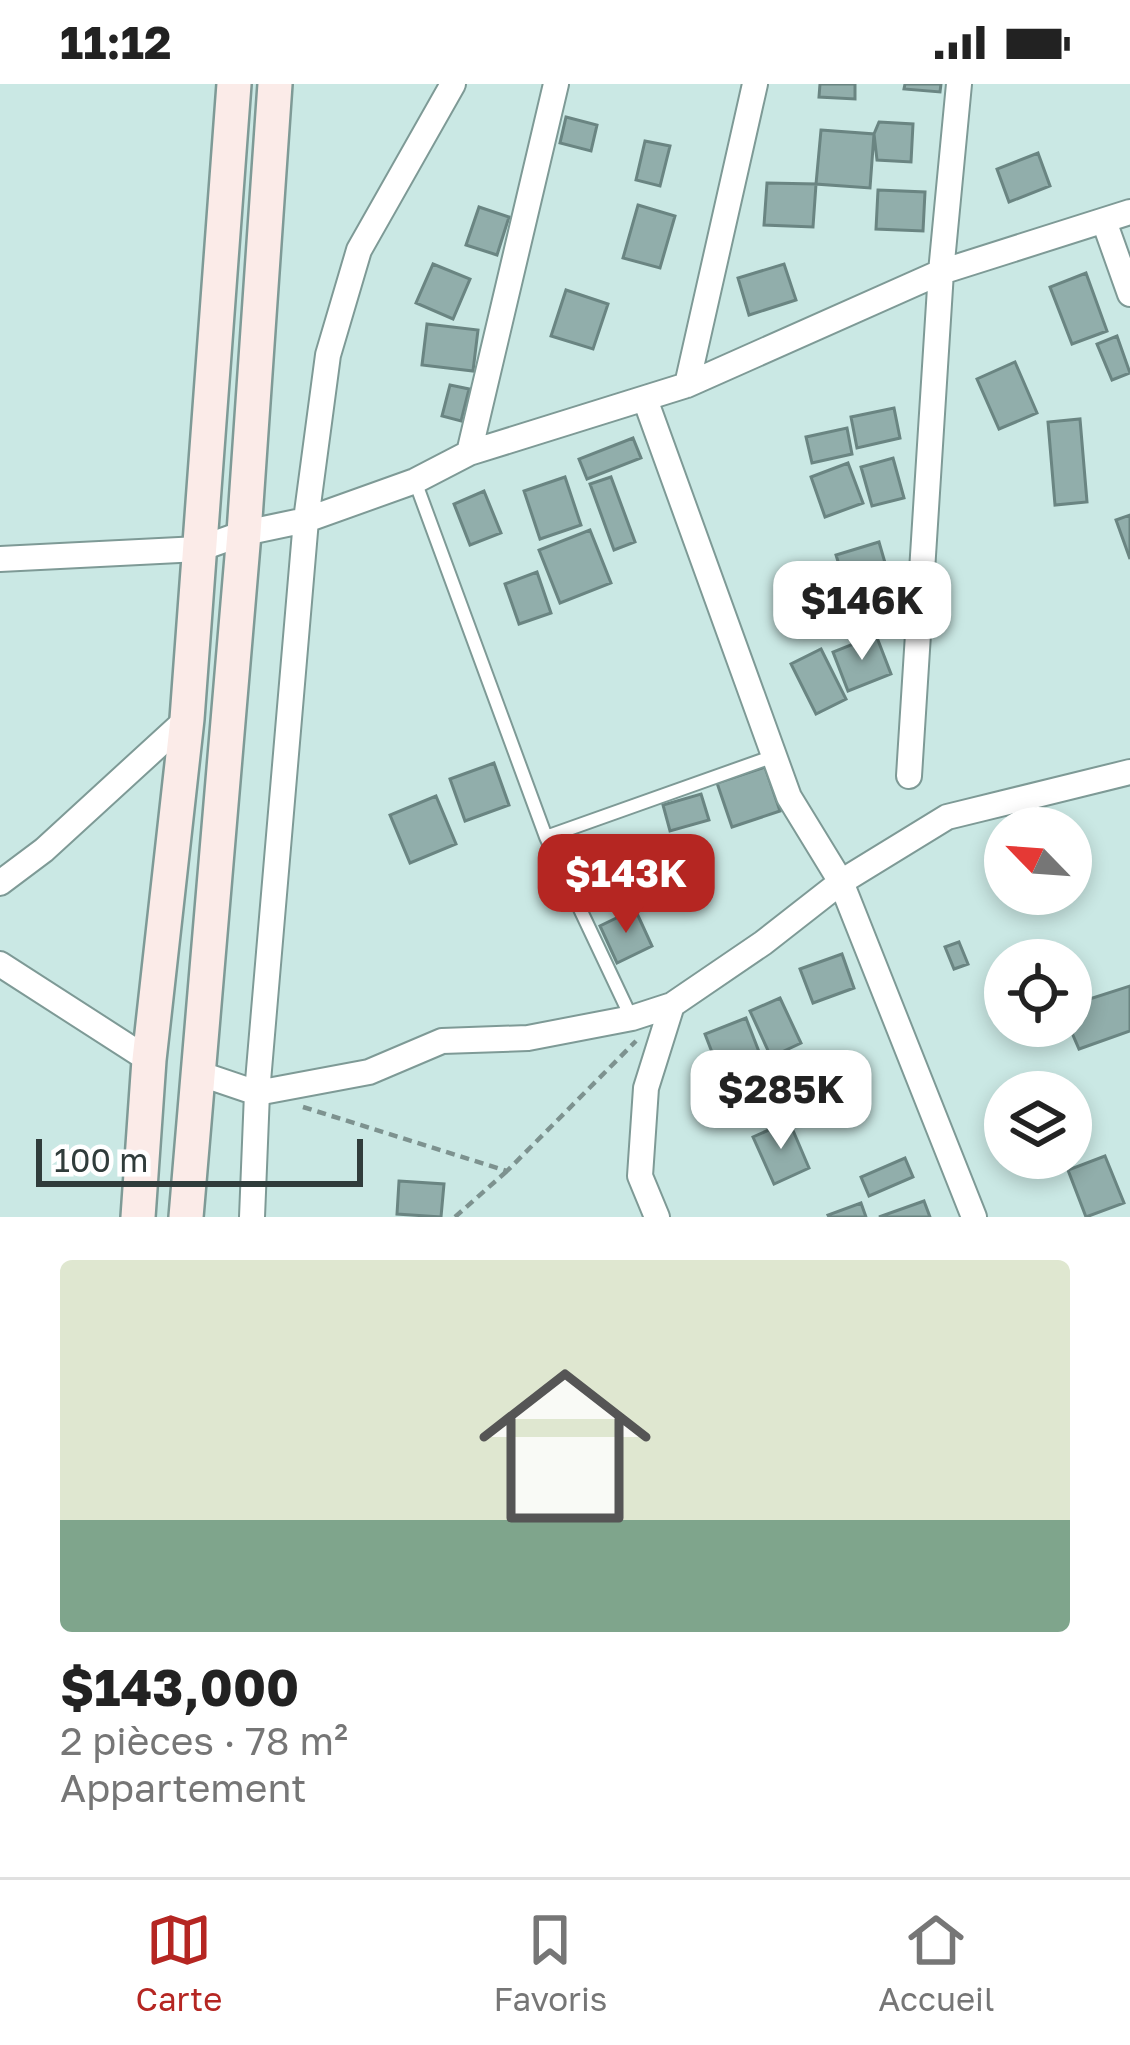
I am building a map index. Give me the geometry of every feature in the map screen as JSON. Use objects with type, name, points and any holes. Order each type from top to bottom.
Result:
[{"type":"main road","points":[[138,1217],[149,1060],[187,719],[234,84]]},
{"type":"main road","points":[[186,1217],[244,533],[275,84]]},
{"type":"street","points":[[252,1217],[257,1093],[306,520],[328,356],[359,250],[453,84]]},
{"type":"street","points":[[469,453],[556,84]]},
{"type":"street","points":[[687,385],[755,84]]},
{"type":"street","points":[[909,776],[940,272],[959,84]]},
{"type":"street","points":[[0,559],[199,549],[244,533],[306,520],[415,481],[469,453],[687,385],[940,272],[1130,212]]},
{"type":"street","points":[[1104,221],[1130,295]]},
{"type":"street","points":[[645,399],[789,797],[841,882],[974,1217]]},
{"type":"street","points":[[0,883],[44,850],[187,719]]},
{"type":"street","points":[[198,1073],[257,1093],[369,1072],[442,1041],[635,1028],[763,943],[841,882],[947,817],[1130,772]]},
{"type":"street","points":[[0,964],[149,1060]]},
{"type":"street","points":[[657,1217],[640,1176],[646,1088],[672,1005]]},
{"type":"lane","points":[[415,481],[546,837],[635,1028]]},
{"type":"lane","points":[[546,837],[774,756]]},
{"type":"path","points":[[455,1217],[507,1171],[635,1028]]},
{"type":"path","points":[[302,1107],[507,1171]]},
{"type":"building","points":[[820,84],[855,84],[855,99],[819,97]]},
{"type":"building","points":[[905,84],[941,84],[940,92],[904,89]]},
{"type":"building","points":[[566,117],[597,125],[591,151],[560,143]]},
{"type":"building","points":[[879,122],[913,124],[911,162],[877,160],[874,134]]},
{"type":"building","points":[[821,130],[874,134],[870,188],[816,184]]},
{"type":"building","points":[[645,141],[670,146],[660,186],[636,180]]},
{"type":"building","points":[[1038,153],[1050,186],[1009,202],[997,169]]},
{"type":"building","points":[[767,183],[816,184],[813,227],[764,225]]},
{"type":"building","points":[[878,190],[925,192],[923,231],[876,229]]},
{"type":"building","points":[[638,205],[675,216],[660,268],[623,258]]},
{"type":"building","points":[[479,207],[509,217],[497,255],[466,245]]},
{"type":"building","points":[[433,264],[470,279],[453,319],[416,303]]},
{"type":"building","points":[[784,264],[796,300],[749,315],[738,278]]},
{"type":"building","points":[[1086,273],[1107,331],[1072,344],[1050,287]]},
{"type":"building","points":[[566,290],[608,304],[593,349],[551,336]]},
{"type":"building","points":[[427,324],[478,330],[473,371],[422,365]]},
{"type":"building","points":[[1117,336],[1130,373],[1112,380],[1097,344]]},
{"type":"building","points":[[1015,362],[1037,413],[999,429],[977,379]]},
{"type":"building","points":[[450,385],[469,389],[461,421],[442,416]]},
{"type":"building","points":[[894,408],[900,438],[857,448],[851,417]]},
{"type":"building","points":[[1080,419],[1087,502],[1055,505],[1048,422]]},
{"type":"building","points":[[847,428],[852,454],[812,463],[806,437]]},
{"type":"building","points":[[633,438],[641,458],[587,479],[579,459]]},
{"type":"building","points":[[893,458],[904,498],[872,506],[861,467]]},
{"type":"building","points":[[848,463],[863,503],[825,517],[811,477]]},
{"type":"building","points":[[565,477],[581,525],[540,539],[524,491]]},
{"type":"building","points":[[611,477],[635,542],[614,550],[590,484]]},
{"type":"building","points":[[484,491],[501,533],[470,545],[454,504]]},
{"type":"building","points":[[1130,515],[1130,559],[1116,520]]},
{"type":"building","points":[[590,530],[611,583],[560,603],[539,550]]},
{"type":"building","points":[[879,542],[894,594],[852,607],[836,555]]},
{"type":"building","points":[[537,572],[551,613],[519,624],[505,584]]},
{"type":"building","points":[[876,635],[891,674],[848,691],[833,652]]},
{"type":"building","points":[[821,649],[846,699],[816,714],[791,664]]},
{"type":"building","points":[[494,763],[509,805],[465,821],[450,779]]},
{"type":"building","points":[[765,767],[780,811],[732,827],[717,783]]},
{"type":"building","points":[[701,794],[709,820],[670,831],[663,805]]},
{"type":"building","points":[[436,796],[456,844],[410,863],[390,815]]},
{"type":"building","points":[[635,909],[652,946],[617,963],[600,926]]},
{"type":"building","points":[[959,942],[968,964],[954,969],[945,947]]},
{"type":"building","points":[[842,954],[854,988],[813,1003],[800,969]]},
{"type":"building","points":[[1130,986],[1130,1031],[1092,1044],[1092,998]]},
{"type":"building","points":[[780,998],[801,1043],[771,1057],[750,1011]]},
{"type":"building","points":[[746,1018],[761,1057],[720,1073],[705,1034]]},
{"type":"building","points":[[789,1121],[809,1168],[774,1184],[753,1137]]},
{"type":"building","points":[[1105,1156],[1124,1203],[1086,1217],[1071,1179],[1092,1179],[1092,1161]]},
{"type":"building","points":[[905,1158],[913,1177],[869,1196],[861,1177]]},
{"type":"building","points":[[399,1181],[444,1184],[441,1217],[397,1214]]},
{"type":"building","points":[[924,1201],[930,1217],[879,1217]]},
{"type":"building","points":[[861,1203],[866,1217],[828,1215]]}]
